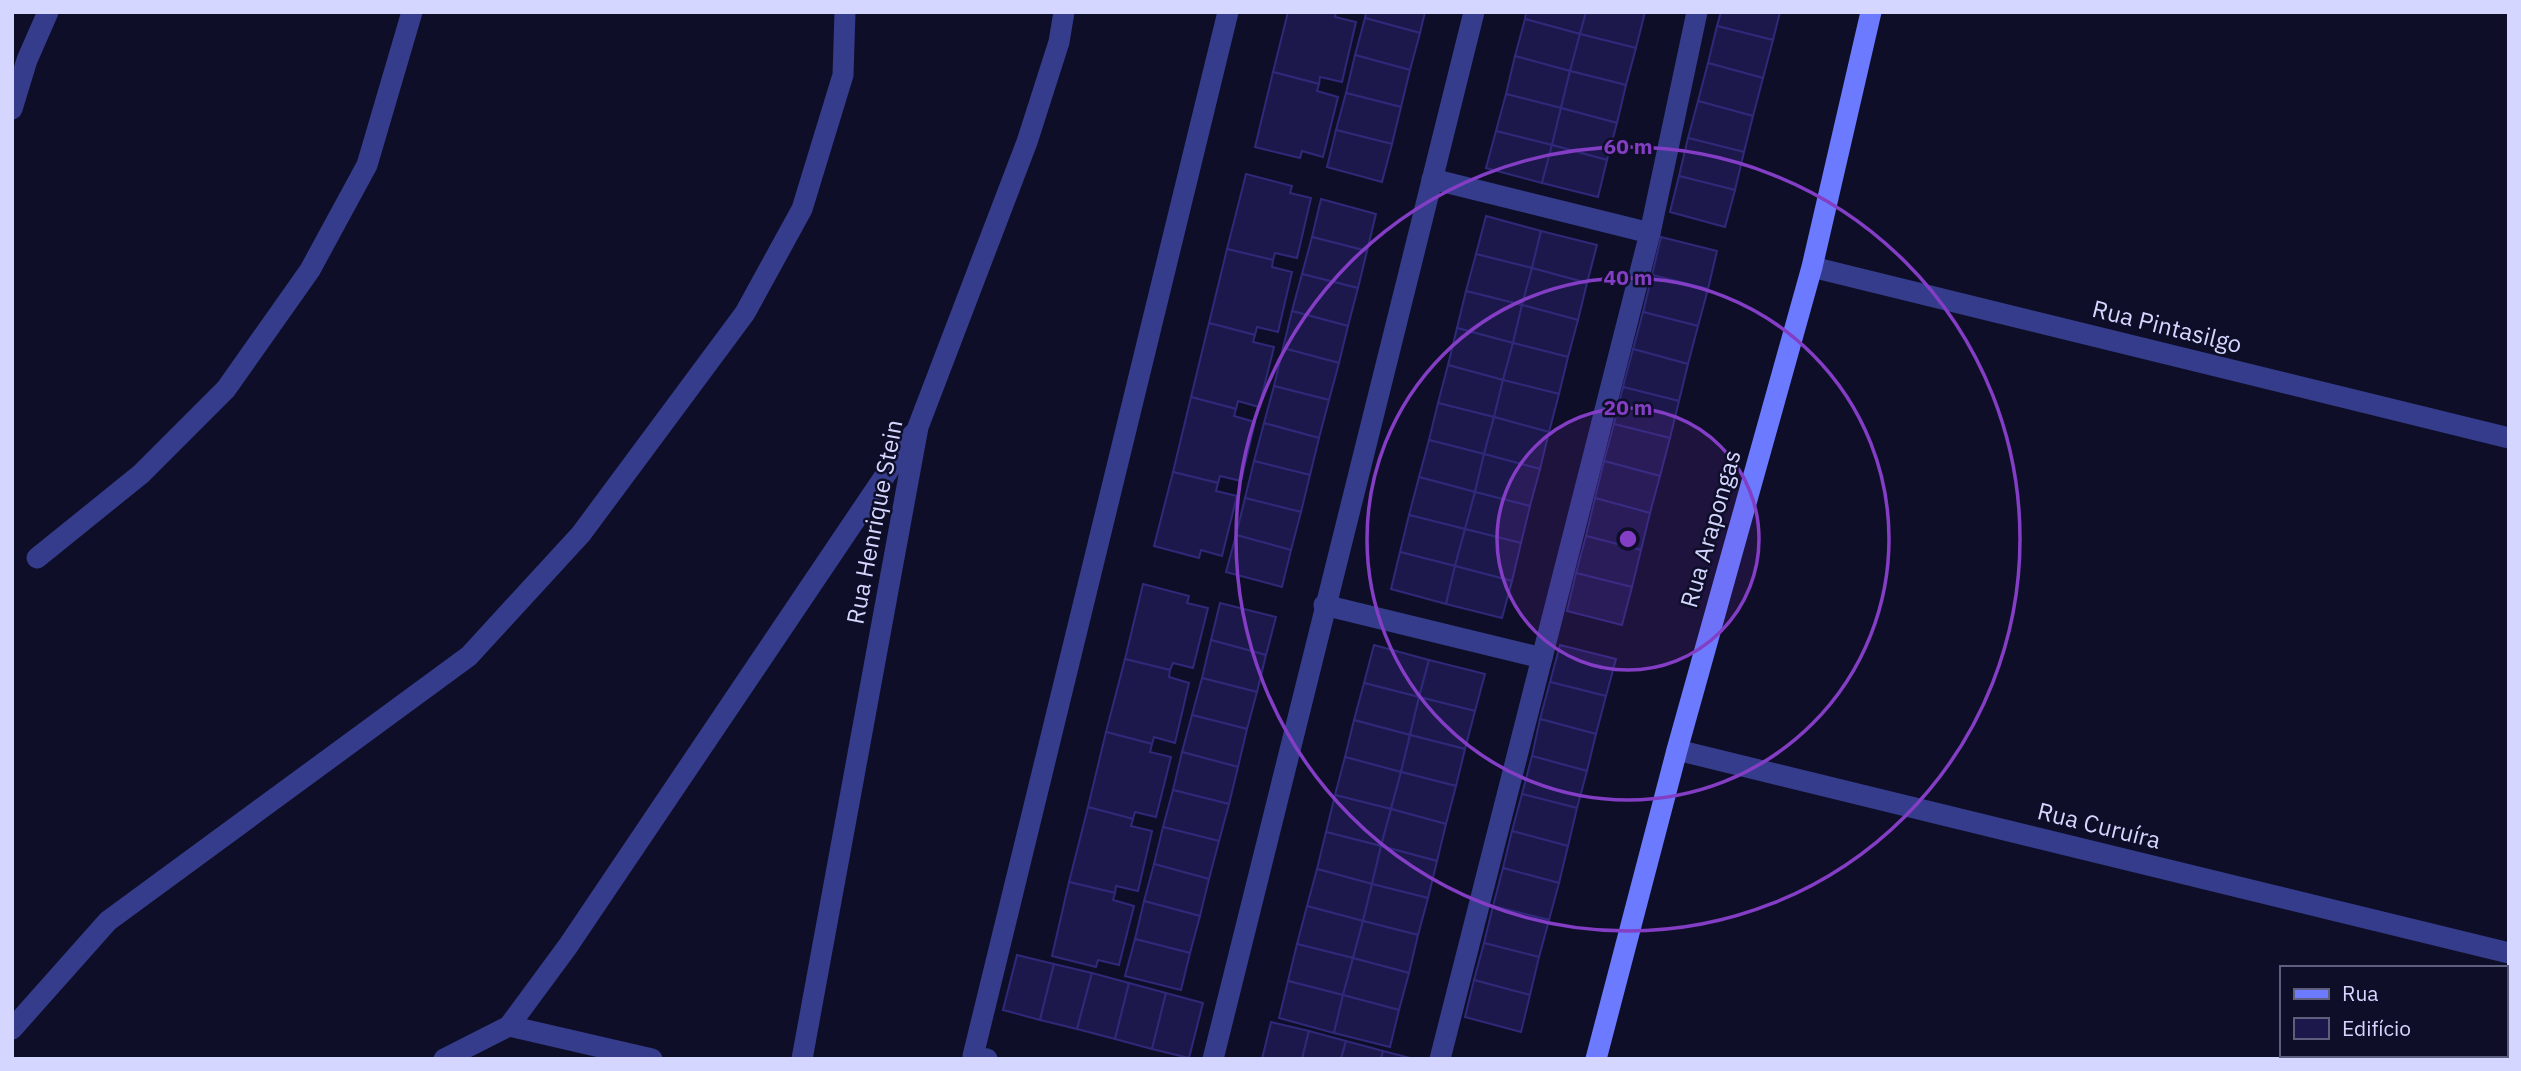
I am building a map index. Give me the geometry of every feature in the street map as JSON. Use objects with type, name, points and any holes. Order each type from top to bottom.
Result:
[{"type":"street","points":[[12,109],[27,60],[48,12]]},
{"type":"street","points":[[37,558],[141,474],[226,389],[310,270],[367,165],[412,12]]},
{"type":"street","points":[[12,1030],[108,922],[470,656],[581,534],[745,313],[802,209],[843,75],[845,12]]},
{"type":"street","name":"Rua Henrique Stein","points":[[802,1059],[918,427],[1027,142],[1059,42],[1063,12]]},
{"type":"street","points":[[986,1059],[973,1056],[1228,12]]},
{"type":"street","points":[[1213,1059],[1324,605],[1474,12]]},
{"type":"street","points":[[1440,1059],[1650,233],[1697,12]]},
{"type":"street","name":"Rua Arapongas","points":[[1596,1059],[1677,750],[1812,267],[1871,12]]},
{"type":"street","points":[[1432,179],[1650,233]]},
{"type":"street","name":"Rua Pintasilgo","points":[[1812,267],[2509,438]]},
{"type":"street","points":[[444,1059],[509,1026],[568,946],[918,427]]},
{"type":"street","points":[[1324,605],[1542,658]]},
{"type":"street","name":"Rua Curuíra","points":[[1677,750],[2509,953]]},
{"type":"street","points":[[509,1026],[585,1052],[652,1059]]},
{"type":"building","points":[[1288,12],[1336,12],[1335,17],[1356,22],[1342,82],[1320,77],[1319,84],[1273,72]]},
{"type":"building","points":[[1366,12],[1425,12],[1420,33],[1365,18]]},
{"type":"building","points":[[1526,12],[1586,12],[1580,34],[1525,19]]},
{"type":"building","points":[[1586,12],[1645,12],[1636,48],[1580,34]]},
{"type":"building","points":[[1721,12],[1780,12],[1773,40],[1717,26]]},
{"type":"building","points":[[1365,18],[1420,33],[1410,70],[1355,55]]},
{"type":"building","points":[[1525,19],[1580,34],[1570,71],[1515,56]]},
{"type":"building","points":[[1717,26],[1773,40],[1763,78],[1708,63]]},
{"type":"building","points":[[1580,34],[1636,48],[1626,85],[1570,71]]},
{"type":"building","points":[[1355,55],[1410,70],[1401,107],[1346,93]]},
{"type":"building","points":[[1515,56],[1570,71],[1561,108],[1506,94]]},
{"type":"building","points":[[1708,63],[1763,78],[1753,116],[1698,101]]},
{"type":"building","points":[[1570,71],[1626,85],[1617,123],[1561,108]]},
{"type":"building","points":[[1273,72],[1319,84],[1317,91],[1338,97],[1323,157],[1302,151],[1300,158],[1255,147]]},
{"type":"building","points":[[1346,93],[1401,107],[1392,144],[1336,130]]},
{"type":"building","points":[[1506,94],[1561,108],[1552,145],[1496,131]]},
{"type":"building","points":[[1698,101],[1753,116],[1744,152],[1688,138]]},
{"type":"building","points":[[1561,108],[1617,123],[1607,160],[1552,145]]},
{"type":"building","points":[[1336,130],[1392,144],[1382,182],[1327,167]]},
{"type":"building","points":[[1496,131],[1552,145],[1542,183],[1486,168]]},
{"type":"building","points":[[1688,138],[1744,152],[1735,190],[1679,176]]},
{"type":"building","points":[[1552,145],[1607,160],[1598,197],[1542,183]]},
{"type":"building","points":[[1246,174],[1292,186],[1290,193],[1311,198],[1297,258],[1275,253],[1273,260],[1227,249]]},
{"type":"building","points":[[1679,176],[1735,190],[1725,227],[1670,212]]},
{"type":"building","points":[[1321,199],[1376,214],[1367,251],[1312,237]]},
{"type":"building","points":[[1486,216],[1541,231],[1532,268],[1476,254]]},
{"type":"building","points":[[1541,231],[1597,245],[1587,283],[1532,268]]},
{"type":"building","points":[[1312,237],[1367,251],[1358,288],[1302,274]]},
{"type":"building","points":[[1661,237],[1717,251],[1708,289],[1652,275]]},
{"type":"building","points":[[1227,249],[1273,260],[1272,267],[1292,272],[1278,332],[1257,327],[1255,335],[1209,323]]},
{"type":"building","points":[[1476,254],[1532,268],[1522,305],[1466,291]]},
{"type":"building","points":[[1532,268],[1587,283],[1578,320],[1522,305]]},
{"type":"building","points":[[1302,274],[1358,288],[1348,326],[1292,311]]},
{"type":"building","points":[[1652,275],[1708,289],[1698,326],[1643,312]]},
{"type":"building","points":[[1466,291],[1522,305],[1513,343],[1457,328]]},
{"type":"building","points":[[1522,305],[1578,320],[1568,357],[1513,343]]},
{"type":"building","points":[[1292,311],[1348,326],[1339,363],[1283,348]]},
{"type":"building","points":[[1643,312],[1698,326],[1688,364],[1633,349]]},
{"type":"building","points":[[1209,323],[1255,335],[1253,342],[1274,347],[1259,407],[1238,401],[1236,409],[1191,397]]},
{"type":"building","points":[[1457,328],[1513,343],[1503,380],[1448,365]]},
{"type":"building","points":[[1513,343],[1568,357],[1559,394],[1503,380]]},
{"type":"building","points":[[1283,348],[1339,363],[1329,400],[1274,386]]},
{"type":"building","points":[[1633,349],[1688,364],[1679,401],[1623,387]]},
{"type":"building","points":[[1448,365],[1503,380],[1494,417],[1438,403]]},
{"type":"building","points":[[1503,380],[1559,394],[1549,432],[1494,417]]},
{"type":"building","points":[[1274,386],[1329,400],[1319,438],[1264,423]]},
{"type":"building","points":[[1623,387],[1679,401],[1670,438],[1614,424]]},
{"type":"building","points":[[1191,397],[1236,409],[1234,416],[1255,422],[1241,481],[1220,476],[1218,483],[1173,472]]},
{"type":"building","points":[[1438,403],[1494,417],[1484,454],[1429,440]]},
{"type":"building","points":[[1494,417],[1549,432],[1540,469],[1484,454]]},
{"type":"building","points":[[1264,423],[1319,438],[1310,475],[1254,461]]},
{"type":"building","points":[[1614,424],[1670,438],[1660,476],[1604,461]]},
{"type":"building","points":[[1429,440],[1484,454],[1475,492],[1419,477]]},
{"type":"building","points":[[1484,454],[1540,469],[1530,506],[1475,492]]},
{"type":"building","points":[[1254,461],[1310,475],[1301,512],[1245,498]]},
{"type":"building","points":[[1604,461],[1660,476],[1650,513],[1595,498]]},
{"type":"building","points":[[1173,472],[1218,483],[1216,491],[1237,496],[1222,556],[1201,550],[1199,558],[1154,546]]},
{"type":"building","points":[[1419,477],[1475,492],[1465,529],[1409,515]]},
{"type":"building","points":[[1475,492],[1530,506],[1521,543],[1465,529]]},
{"type":"building","points":[[1245,498],[1301,512],[1291,550],[1236,535]]},
{"type":"building","points":[[1595,498],[1650,513],[1641,550],[1586,536]]},
{"type":"building","points":[[1409,515],[1465,529],[1455,566],[1400,552]]},
{"type":"building","points":[[1465,529],[1521,543],[1512,581],[1455,566]]},
{"type":"building","points":[[1236,535],[1291,550],[1282,587],[1226,572]]},
{"type":"building","points":[[1586,536],[1641,550],[1632,587],[1576,573]]},
{"type":"building","points":[[1400,552],[1455,566],[1446,604],[1391,589]]},
{"type":"building","points":[[1455,566],[1512,581],[1502,618],[1446,604]]},
{"type":"building","points":[[1576,573],[1632,587],[1622,625],[1567,611]]},
{"type":"building","points":[[1143,584],[1189,596],[1187,603],[1208,608],[1193,668],[1173,663],[1170,670],[1125,659]]},
{"type":"building","points":[[1220,603],[1276,617],[1266,655],[1211,640]]},
{"type":"building","points":[[1211,640],[1266,655],[1257,692],[1202,678]]},
{"type":"building","points":[[1374,645],[1429,660],[1419,697],[1364,683]]},
{"type":"building","points":[[1560,645],[1616,659],[1606,696],[1550,682]]},
{"type":"building","points":[[1125,659],[1170,670],[1169,677],[1189,683],[1175,743],[1154,737],[1152,744],[1106,732]]},
{"type":"building","points":[[1429,660],[1485,674],[1475,711],[1419,697]]},
{"type":"building","points":[[1202,678],[1257,692],[1247,729],[1192,715]]},
{"type":"building","points":[[1550,682],[1606,696],[1596,734],[1540,719]]},
{"type":"building","points":[[1364,683],[1419,697],[1410,735],[1354,720]]},
{"type":"building","points":[[1419,697],[1475,711],[1465,749],[1410,735]]},
{"type":"building","points":[[1192,715],[1247,729],[1238,767],[1182,752]]},
{"type":"building","points":[[1540,719],[1596,734],[1587,771],[1532,756]]},
{"type":"building","points":[[1354,720],[1410,735],[1401,772],[1345,757]]},
{"type":"building","points":[[1106,732],[1152,744],[1150,752],[1171,757],[1156,817],[1135,812],[1133,819],[1088,807]]},
{"type":"building","points":[[1410,735],[1465,749],[1456,786],[1401,772]]},
{"type":"building","points":[[1182,752],[1238,767],[1229,804],[1173,790]]},
{"type":"building","points":[[1532,756],[1587,771],[1577,808],[1522,794]]},
{"type":"building","points":[[1345,757],[1401,772],[1391,809],[1335,795]]},
{"type":"building","points":[[1401,772],[1456,786],[1446,824],[1391,809]]},
{"type":"building","points":[[1173,790],[1229,804],[1219,841],[1163,827]]},
{"type":"building","points":[[1522,794],[1577,808],[1568,846],[1512,831]]},
{"type":"building","points":[[1335,795],[1391,809],[1381,846],[1326,832]]},
{"type":"building","points":[[1088,807],[1133,819],[1131,826],[1152,831],[1138,891],[1116,886],[1115,893],[1069,882]]},
{"type":"building","points":[[1391,809],[1446,824],[1437,861],[1381,846]]},
{"type":"building","points":[[1163,827],[1219,841],[1209,879],[1154,864]]},
{"type":"building","points":[[1512,831],[1568,846],[1559,883],[1503,868]]},
{"type":"building","points":[[1326,832],[1381,846],[1372,884],[1317,869]]},
{"type":"building","points":[[1381,846],[1437,861],[1428,898],[1372,884]]},
{"type":"building","points":[[1154,864],[1209,879],[1200,916],[1144,901]]},
{"type":"building","points":[[1503,868],[1559,883],[1549,920],[1493,906]]},
{"type":"building","points":[[1317,869],[1372,884],[1363,921],[1307,906]]},
{"type":"building","points":[[1069,882],[1115,893],[1113,900],[1134,906],[1119,965],[1098,960],[1096,967],[1052,956]]},
{"type":"building","points":[[1372,884],[1428,898],[1418,935],[1363,921]]},
{"type":"building","points":[[1144,901],[1200,916],[1190,953],[1135,939]]},
{"type":"building","points":[[1307,906],[1363,921],[1353,958],[1297,944]]},
{"type":"building","points":[[1493,906],[1549,920],[1539,957],[1484,943]]},
{"type":"building","points":[[1363,921],[1418,935],[1409,973],[1353,958]]},
{"type":"building","points":[[1135,939],[1190,953],[1181,990],[1125,976]]},
{"type":"building","points":[[1484,943],[1539,957],[1530,995],[1474,980]]},
{"type":"building","points":[[1297,944],[1353,958],[1343,995],[1288,981]]},
{"type":"building","points":[[1017,955],[1054,964],[1040,1020],[1003,1010]]},
{"type":"building","points":[[1353,958],[1409,973],[1399,1010],[1343,995]]},
{"type":"building","points":[[1054,964],[1092,973],[1077,1029],[1040,1020]]},
{"type":"building","points":[[1092,973],[1129,983],[1115,1039],[1077,1029]]},
{"type":"building","points":[[1474,980],[1530,995],[1521,1032],[1465,1017]]},
{"type":"building","points":[[1288,981],[1343,995],[1334,1033],[1279,1018]]},
{"type":"building","points":[[1129,983],[1166,993],[1152,1049],[1115,1039]]},
{"type":"building","points":[[1166,993],[1203,1003],[1189,1058],[1152,1049]]},
{"type":"building","points":[[1343,995],[1399,1010],[1390,1047],[1334,1033]]},
{"type":"building","points":[[1271,1022],[1309,1031],[1302,1059],[1262,1059]]},
{"type":"building","points":[[1309,1031],[1346,1041],[1341,1059],[1302,1059]]},
{"type":"building","points":[[1346,1041],[1383,1051],[1381,1059],[1341,1059]]},
{"type":"building","points":[[1383,1051],[1414,1059],[1381,1059]]}]
